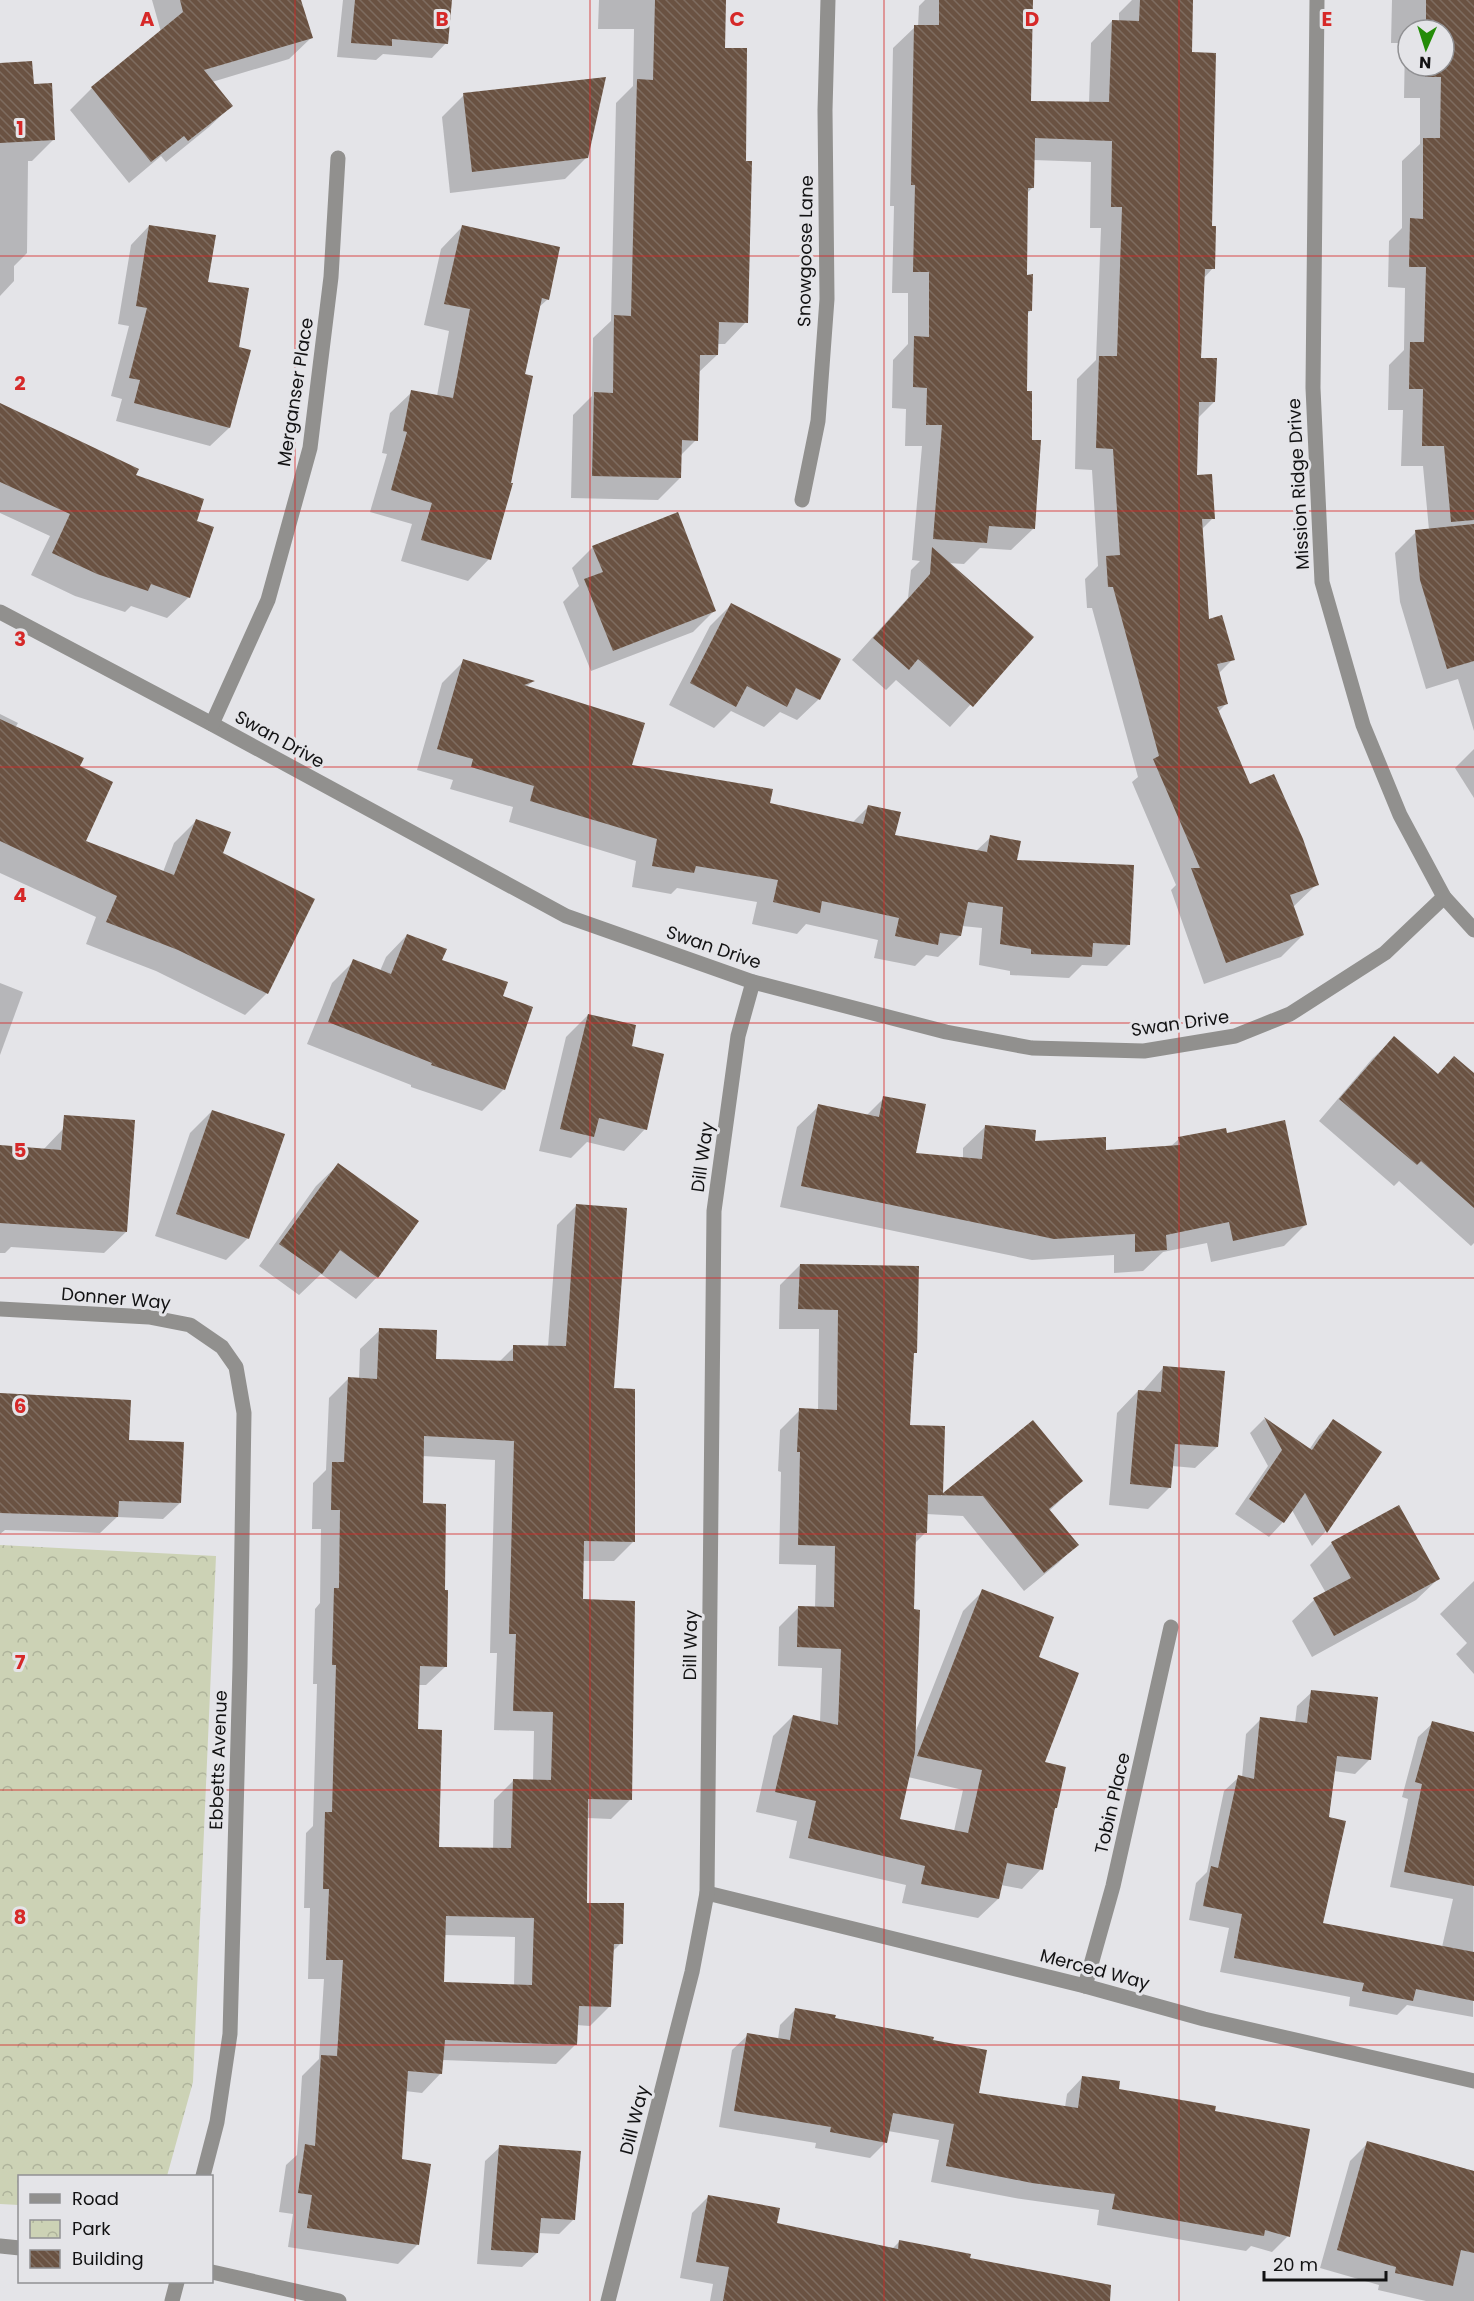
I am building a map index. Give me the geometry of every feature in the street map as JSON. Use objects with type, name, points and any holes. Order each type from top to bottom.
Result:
[{"type":"street","name":"Snowgoose Lane","points":[[802,500],[818,421],[826,299],[825,110],[828,0]]},
{"type":"street","name":"Mission Ridge Drive","points":[[1317,0],[1313,388],[1322,582],[1363,725],[1400,814],[1444,897],[1474,930]]},
{"type":"street","name":"Merganser Place","points":[[212,724],[268,600],[310,448],[332,277],[338,158]]},
{"type":"street","name":"Swan Drive","points":[[0,612],[566,916],[753,982],[946,1032],[1032,1048],[1144,1052],[1235,1036],[1290,1014],[1385,953],[1444,897]]},
{"type":"street","name":"Dill Way","points":[[608,2301],[692,1972],[707,1893],[714,1211],[738,1036],[753,982]]},
{"type":"street","name":"Donner Way","points":[[0,1309],[148,1317],[189,1325],[222,1347]]},
{"type":"street","name":"Ebbetts Avenue","points":[[203,2175],[217,2122],[230,2034],[240,1666],[244,1413],[236,1367],[222,1347]]},
{"type":"street","name":"Tobin Place","points":[[1085,1986],[1113,1886],[1172,1628]]},
{"type":"street","name":"Merced Way","points":[[707,1893],[1085,1986],[1204,2019],[1474,2081]]},
{"type":"street","points":[[0,2246],[18,2248]]},
{"type":"street","points":[[213,2271],[339,2301]]},
{"type":"street","points":[[172,2301],[177,2283]]},
{"type":"green space","points":[[0,1545],[216,1556],[193,2082],[167,2175],[18,2175],[18,2205],[0,2204]]},
{"type":"building","points":[[180,0],[301,0],[313,38],[204,70],[233,106],[188,141],[184,136],[151,162],[91,87],[183,12]]},
{"type":"building","points":[[355,0],[452,0],[448,44],[392,39],[392,46],[351,43]]},
{"type":"building","points":[[655,0],[726,0],[725,48],[747,48],[746,161],[752,161],[748,323],[719,322],[718,355],[700,355],[698,441],[682,440],[681,478],[592,476],[594,392],[613,393],[614,315],[631,316],[637,79],[653,80]]},
{"type":"building","points":[[939,0],[1033,0],[1031,101],[1109,102],[1112,20],[1139,21],[1140,0],[1193,0],[1192,52],[1216,53],[1212,226],[1216,226],[1215,269],[1205,269],[1201,358],[1217,358],[1215,402],[1199,402],[1197,475],[1212,474],[1215,519],[1202,519],[1209,619],[1222,615],[1235,660],[1217,664],[1228,704],[1217,707],[1250,784],[1274,774],[1303,839],[1319,885],[1290,895],[1304,935],[1226,963],[1191,868],[1200,868],[1153,759],[1159,756],[1113,587],[1108,587],[1106,556],[1120,555],[1113,449],[1096,448],[1099,356],[1117,356],[1122,207],[1111,207],[1112,141],[1035,138],[1034,188],[1028,188],[1027,275],[1033,274],[1032,311],[1028,311],[1027,391],[1032,391],[1032,440],[1041,440],[1035,529],[989,526],[987,543],[933,539],[942,425],[926,425],[927,388],[913,387],[914,336],[929,337],[929,272],[913,272],[915,185],[911,185],[914,25],[939,25]]},
{"type":"building","points":[[1426,0],[1474,0],[1474,520],[1451,522],[1444,446],[1422,446],[1423,389],[1409,389],[1410,342],[1424,342],[1426,267],[1409,267],[1410,218],[1423,219],[1423,138],[1440,138],[1441,78],[1456,78],[1456,18],[1426,18]]},
{"type":"building","points":[[32,61],[34,84],[52,83],[55,140],[0,143],[0,63]]},
{"type":"building","points":[[606,77],[588,158],[472,172],[463,93]]},
{"type":"building","points":[[149,225],[216,235],[208,282],[249,288],[239,347],[251,350],[230,428],[134,403],[140,380],[129,378],[147,308],[136,306]]},
{"type":"building","points":[[462,225],[560,247],[549,300],[542,298],[525,374],[533,376],[511,483],[513,483],[491,560],[421,540],[432,503],[391,490],[407,432],[403,431],[411,390],[453,398],[470,309],[444,304]]},
{"type":"building","points":[[0,403],[139,469],[136,475],[204,499],[197,521],[214,527],[190,598],[151,584],[148,591],[97,574],[52,553],[70,514],[0,482]]},
{"type":"building","points":[[678,512],[716,611],[613,651],[584,579],[603,572],[592,546]]},
{"type":"building","points":[[1474,524],[1474,661],[1447,669],[1420,580],[1415,530]]},
{"type":"building","points":[[932,547],[1034,637],[973,707],[918,659],[909,670],[873,638],[930,574]]},
{"type":"building","points":[[731,603],[841,659],[820,700],[796,688],[787,707],[747,686],[736,707],[690,683]]},
{"type":"building","points":[[463,659],[535,681],[524,685],[645,723],[632,765],[773,789],[770,803],[863,824],[868,805],[901,812],[895,835],[987,852],[990,835],[1021,841],[1017,860],[1134,865],[1130,945],[1093,943],[1092,957],[1031,954],[1031,949],[1000,944],[1003,907],[968,902],[961,936],[940,933],[938,945],[895,936],[899,918],[822,901],[820,913],[773,902],[778,880],[696,866],[694,873],[652,866],[657,839],[530,801],[534,786],[471,767],[473,759],[437,749]]},
{"type":"building","points":[[0,719],[84,758],[80,766],[113,782],[86,841],[174,875],[196,819],[231,832],[223,853],[315,899],[268,994],[178,950],[106,922],[117,896],[0,841]]},
{"type":"building","points":[[407,934],[447,949],[442,960],[508,982],[503,996],[533,1007],[505,1090],[431,1065],[432,1063],[328,1022],[353,959],[391,974]]},
{"type":"building","points":[[588,1014],[636,1025],[632,1046],[664,1054],[647,1130],[599,1118],[594,1137],[560,1129]]},
{"type":"building","points":[[1394,1036],[1438,1074],[1454,1056],[1474,1073],[1474,1208],[1421,1161],[1417,1165],[1339,1099]]},
{"type":"building","points":[[883,1096],[926,1104],[916,1153],[982,1159],[985,1125],[1036,1130],[1035,1141],[1106,1137],[1106,1150],[1180,1145],[1178,1137],[1226,1128],[1227,1133],[1285,1120],[1307,1225],[1233,1241],[1229,1222],[1166,1235],[1167,1250],[1135,1252],[1135,1234],[1054,1239],[801,1186],[818,1104],[879,1117]]},
{"type":"building","points":[[212,1110],[285,1134],[249,1239],[176,1214]]},
{"type":"building","points":[[64,1115],[135,1120],[127,1232],[0,1223],[0,1145],[61,1150]]},
{"type":"building","points":[[338,1163],[419,1221],[378,1278],[340,1250],[322,1274],[279,1244]]},
{"type":"building","points":[[576,1204],[627,1208],[614,1388],[635,1389],[635,1542],[584,1541],[583,1599],[635,1601],[632,1800],[588,1799],[587,1903],[624,1903],[623,1944],[614,1944],[611,2007],[579,2006],[577,2045],[445,2040],[442,2074],[408,2071],[402,2159],[431,2164],[419,2245],[307,2228],[312,2195],[298,2193],[305,2144],[315,2146],[321,2055],[337,2056],[343,1960],[326,1960],[329,1889],[323,1889],[325,1812],[332,1812],[336,1665],[332,1665],[334,1588],[339,1588],[340,1510],[331,1510],[332,1462],[344,1462],[348,1377],[377,1379],[379,1328],[437,1330],[436,1359],[513,1361],[513,1345],[566,1346]],"holes":[[[424,1436],[514,1441],[509,1634],[516,1634],[513,1711],[553,1712],[551,1780],[513,1779],[511,1848],[439,1847],[442,1730],[418,1729],[420,1666],[447,1667],[446,1504],[423,1503]],[[446,1916],[534,1918],[532,1985],[444,1982]]]},
{"type":"building","points":[[800,1264],[919,1266],[917,1353],[914,1353],[910,1425],[945,1426],[943,1493],[1033,1420],[1083,1481],[1049,1509],[1079,1545],[1044,1573],[983,1496],[928,1495],[927,1533],[916,1533],[914,1609],[920,1610],[915,1752],[900,1819],[968,1833],[982,1770],[917,1756],[982,1589],[1054,1617],[1039,1657],[1079,1673],[1045,1762],[1066,1767],[1057,1808],[1055,1808],[1043,1870],[1007,1863],[999,1899],[921,1884],[925,1866],[808,1838],[816,1801],[775,1792],[793,1715],[838,1725],[841,1649],[797,1647],[798,1606],[834,1607],[835,1546],[798,1545],[800,1452],[797,1452],[799,1408],[837,1410],[838,1310],[798,1309]]},
{"type":"building","points":[[1163,1366],[1225,1371],[1218,1447],[1175,1444],[1171,1488],[1130,1484],[1138,1390],[1161,1392]]},
{"type":"building","points":[[0,1393],[131,1400],[129,1440],[184,1442],[181,1503],[119,1501],[118,1517],[0,1513]]},
{"type":"building","points":[[1264,1417],[1312,1450],[1333,1419],[1382,1452],[1327,1533],[1305,1493],[1284,1523],[1249,1499],[1282,1450]]},
{"type":"building","points":[[1399,1505],[1440,1579],[1334,1636],[1313,1598],[1351,1578],[1331,1542]]},
{"type":"building","points":[[1311,1690],[1378,1697],[1371,1760],[1337,1756],[1329,1817],[1346,1821],[1323,1923],[1474,1952],[1474,2001],[1416,1989],[1413,2001],[1362,1991],[1364,1983],[1234,1958],[1242,1914],[1203,1906],[1211,1866],[1218,1868],[1238,1775],[1254,1779],[1260,1717],[1307,1723]]},
{"type":"building","points":[[1432,1721],[1474,1732],[1474,1886],[1404,1872],[1422,1784],[1415,1782]]},
{"type":"building","points":[[795,2008],[836,2015],[835,2018],[934,2037],[933,2040],[987,2050],[979,2093],[1078,2108],[1082,2076],[1120,2081],[1119,2089],[1216,2106],[1215,2111],[1310,2129],[1290,2237],[1265,2230],[1264,2236],[1112,2209],[1115,2194],[1032,2183],[946,2166],[954,2124],[893,2113],[887,2143],[830,2132],[831,2127],[734,2111],[747,2033],[790,2040]]},
{"type":"building","points":[[1367,2141],[1474,2171],[1474,2253],[1461,2250],[1453,2286],[1395,2273],[1396,2267],[1337,2250]]},
{"type":"building","points":[[499,2145],[581,2151],[575,2220],[541,2218],[538,2253],[491,2250]]},
{"type":"building","points":[[708,2195],[780,2208],[777,2223],[898,2249],[899,2240],[971,2254],[970,2258],[1111,2285],[1110,2301],[723,2301],[729,2267],[696,2262]]}]
